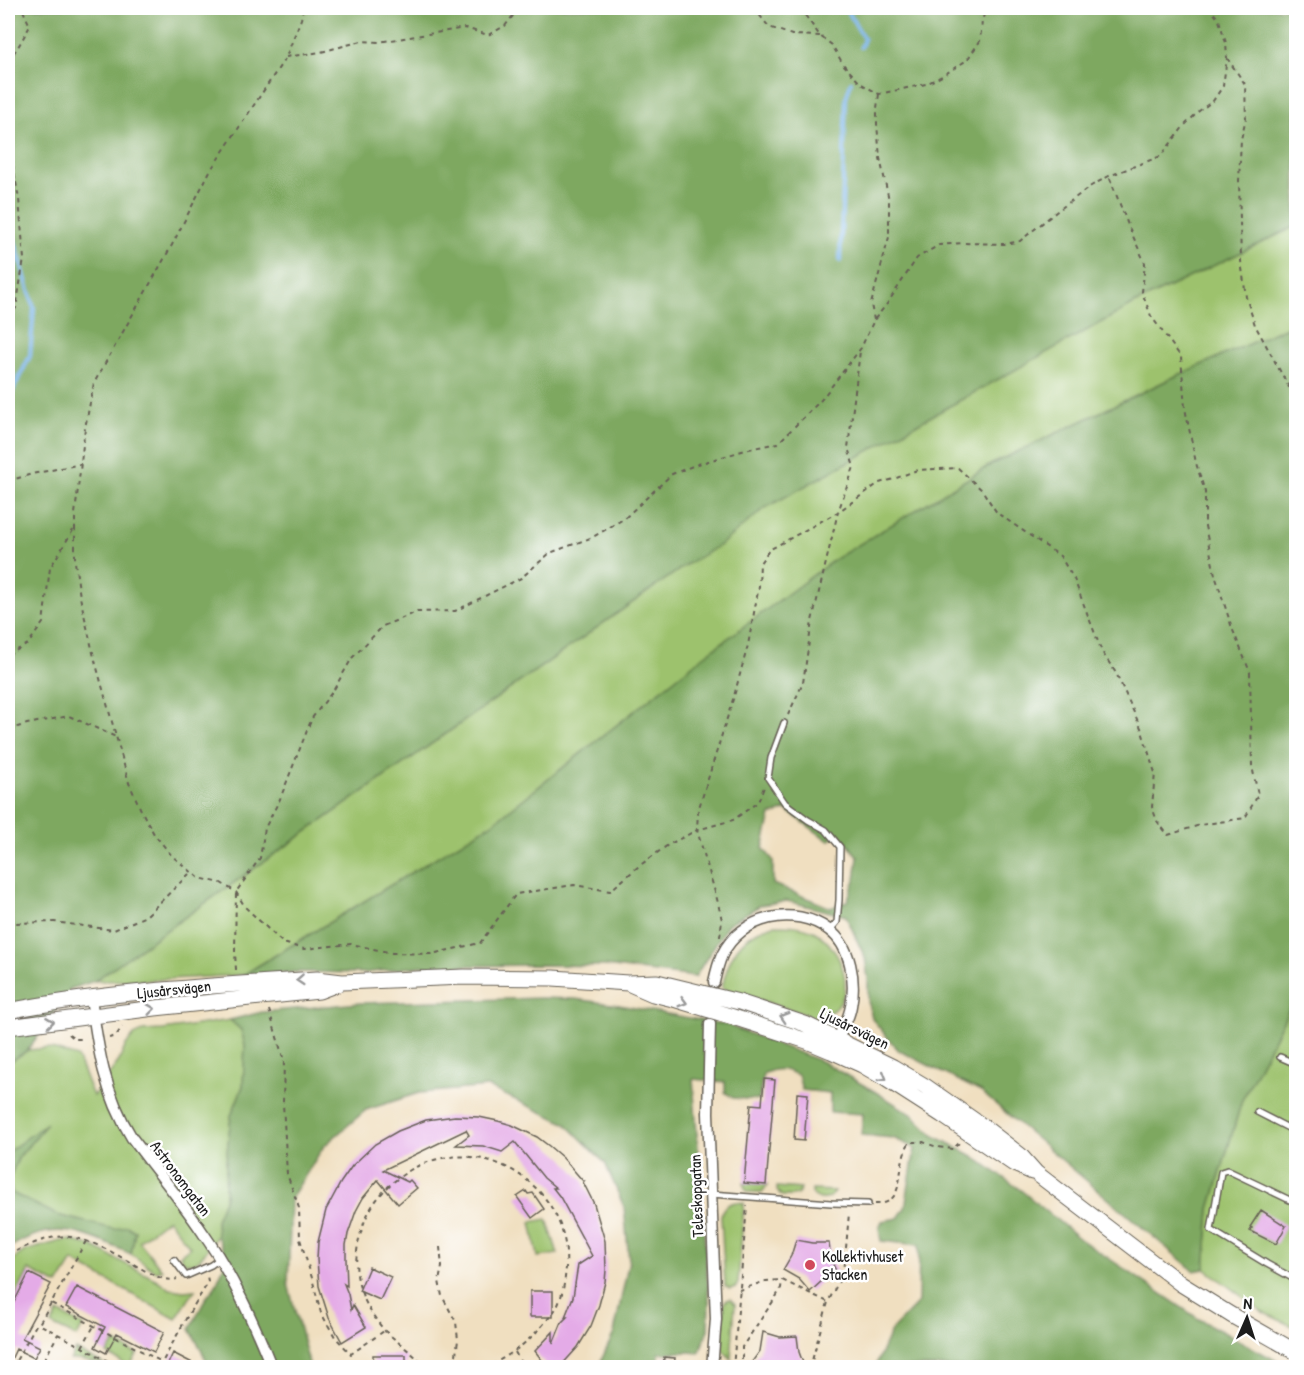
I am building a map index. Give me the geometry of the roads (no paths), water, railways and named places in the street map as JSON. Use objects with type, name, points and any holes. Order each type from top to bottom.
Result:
[{"type":"main road","name":"Ljusårsvägen","points":[[8,1011],[91,998],[167,990],[317,979],[342,982],[464,977],[553,978],[628,983],[653,994],[807,1041],[834,1045],[1014,1164],[1036,1173],[1181,1284],[1296,1352]]},
{"type":"main road","name":"Ljusårsvägen","points":[[8,1027],[155,1008],[319,991],[342,982]]},
{"type":"street","points":[[714,982],[718,966],[731,942],[745,928],[760,920],[786,915],[800,917],[830,930],[845,950],[853,975],[851,1009],[834,1045]]},
{"type":"street","name":"Astronomgatan","points":[[91,998],[99,1055],[105,1076],[127,1128],[204,1234],[243,1302],[272,1368]]},
{"type":"street","name":"Teleskopgatan","points":[[710,1024],[708,1113],[716,1319],[712,1368]]},
{"type":"lane","points":[[784,723],[771,758],[768,778],[785,803],[826,830],[840,847],[837,922],[830,930]]},
{"type":"lane","points":[[1280,1057],[1296,1064]]},
{"type":"lane","points":[[1257,1112],[1296,1132]]},
{"type":"lane","points":[[1296,1203],[1227,1170],[1221,1172],[1211,1230],[1296,1280]]},
{"type":"lane","points":[[710,1194],[868,1204]]},
{"type":"lane","points":[[174,1260],[186,1276],[204,1269],[219,1259]]},
{"type":"waterway","points":[[846,8],[864,39],[861,47]]},
{"type":"waterway","points":[[840,261],[846,98],[851,82]]},
{"type":"waterway","points":[[8,218],[34,308],[30,356],[11,394],[8,455]]},
{"type":"place","name":"Kollektivhuset Stacken","points":[[810,1265]]}]
